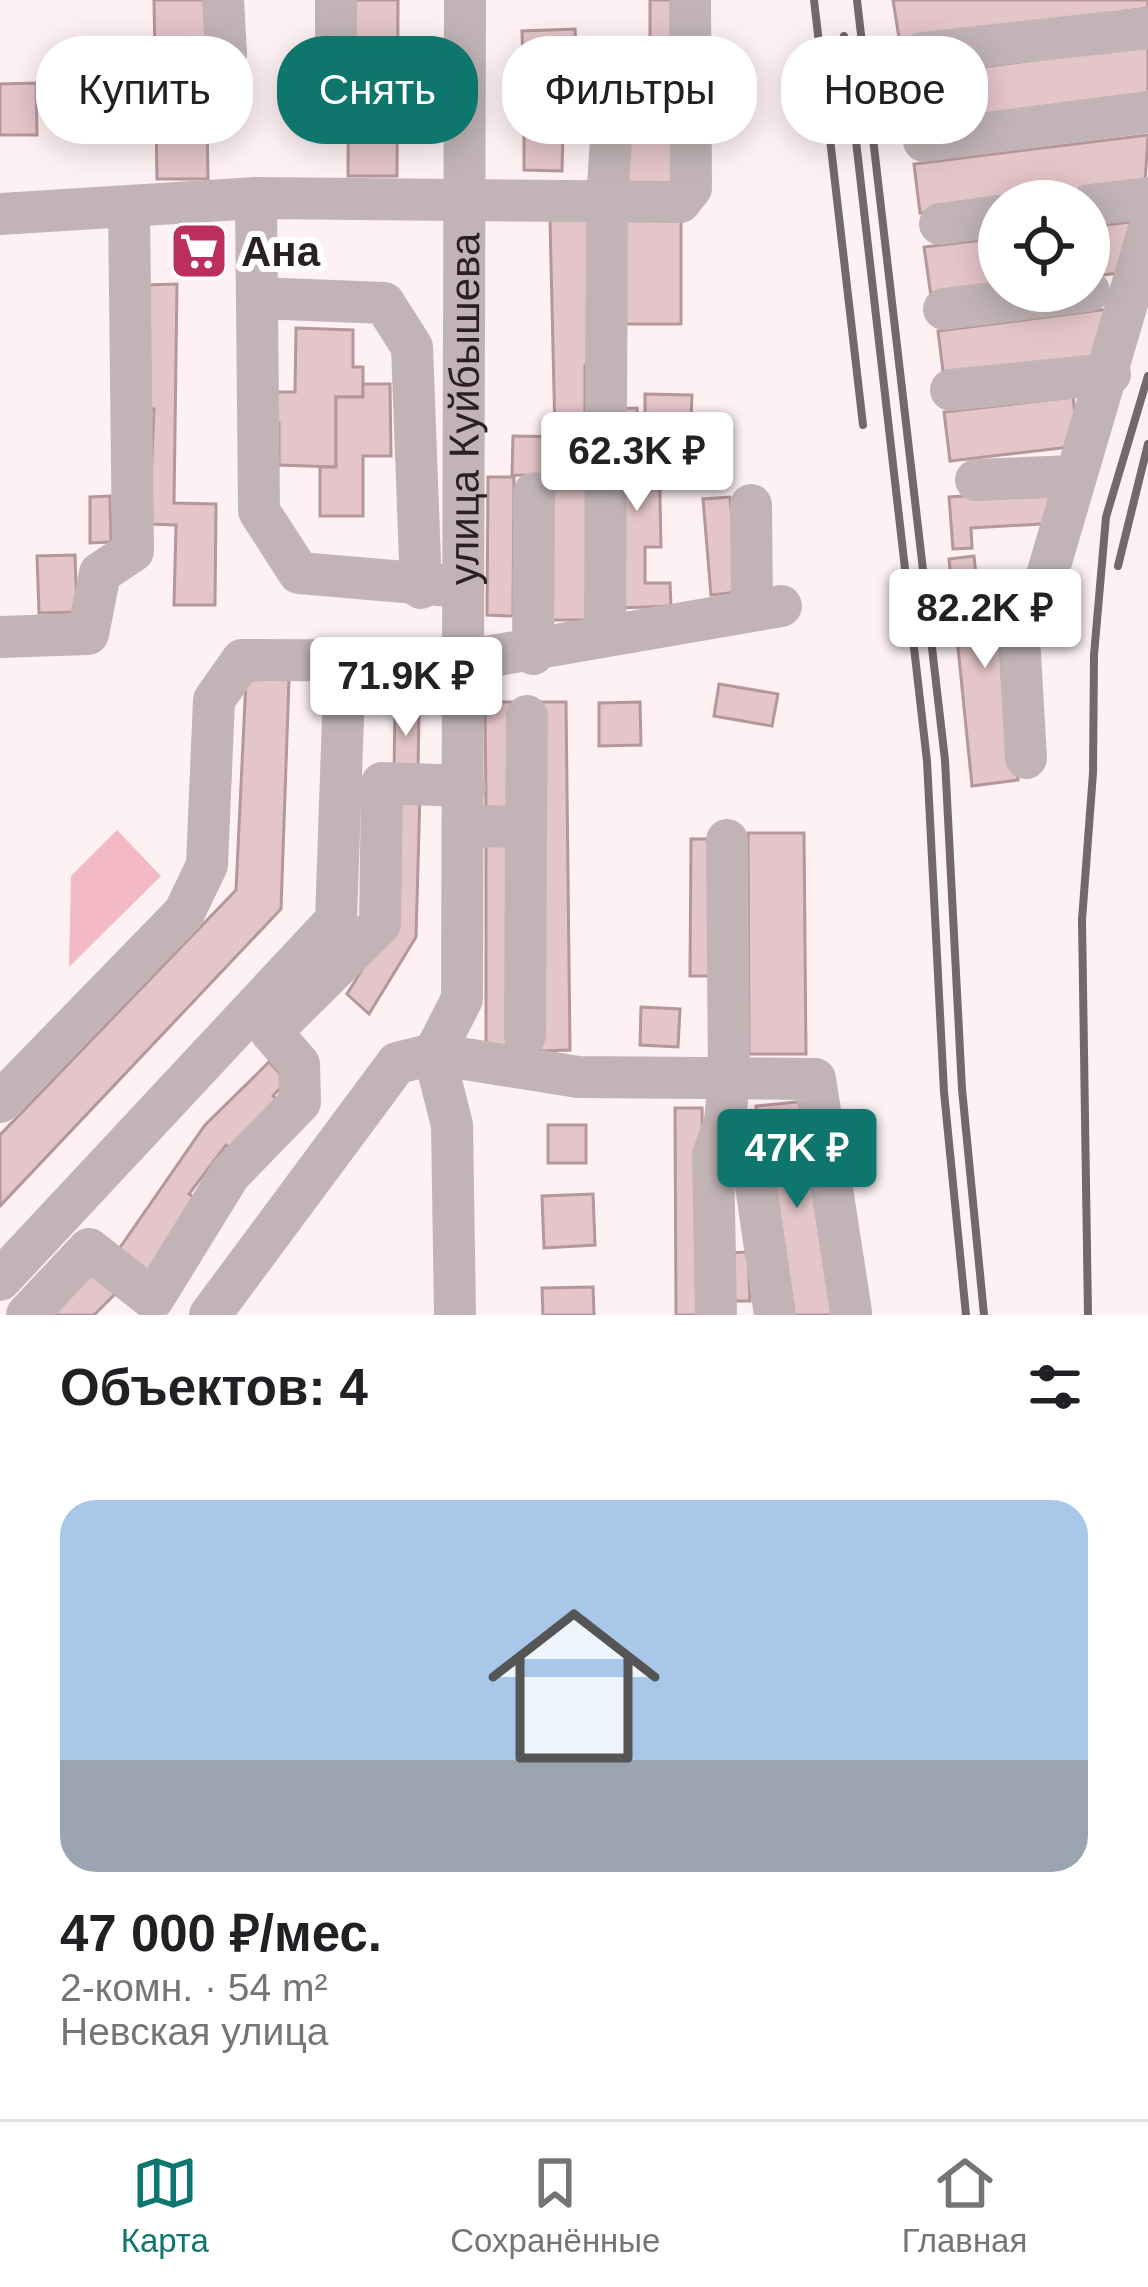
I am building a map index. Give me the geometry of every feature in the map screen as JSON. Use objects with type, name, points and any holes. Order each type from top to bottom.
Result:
[{"type":"street","points":[[224,0],[225,36]]},
{"type":"street","points":[[336,0],[336,36]]},
{"type":"street","name":"улица Куйбышева","points":[[434,1054],[461,999],[463,662],[442,588],[464,197],[465,0]]},
{"type":"street","points":[[0,214],[256,198],[680,202],[692,188],[690,0]]},
{"type":"street","points":[[988,46],[1148,28]]},
{"type":"street","points":[[988,133],[1148,112]]},
{"type":"street","points":[[605,635],[611,144]]},
{"type":"street","points":[[256,198],[256,298],[259,512],[299,574],[442,588],[412,347],[384,303],[256,298]]},
{"type":"street","points":[[1110,203],[1148,198]]},
{"type":"street","points":[[0,637],[88,634],[100,573],[133,551],[129,207]]},
{"type":"street","points":[[940,224],[978,219]]},
{"type":"street","points":[[1110,279],[1148,232]]},
{"type":"street","points":[[944,309],[978,305]]},
{"type":"street","points":[[1026,758],[1018,638],[1038,607],[1074,476],[1110,374],[1104,312]]},
{"type":"street","points":[[951,391],[1110,374]]},
{"type":"street","points":[[976,480],[1074,476]]},
{"type":"street","points":[[533,653],[534,494]]},
{"type":"street","points":[[0,1102],[184,913],[201,885],[207,865],[214,700],[242,660],[463,662],[767,608],[751,505]]},
{"type":"street","points":[[0,1280],[336,920],[345,659]]},
{"type":"street","points":[[525,1035],[526,716]]},
{"type":"street","points":[[26,1315],[88,1249],[153,1300],[230,1174],[300,1102],[299,1064],[271,1032],[380,923],[382,783],[526,827]]},
{"type":"street","points":[[716,1315],[713,1155],[727,1100],[727,840]]},
{"type":"street","points":[[434,1054],[452,1125],[455,1315]]},
{"type":"street","points":[[210,1315],[397,1063],[434,1054],[727,1100],[815,1079],[851,1312]]},
{"type":"street","points":[[727,1100],[749,1139],[775,1315]]},
{"type":"shaded area","points":[[117,830],[161,876],[69,967],[71,876]]},
{"type":"building","points":[[154,0],[205,0],[206,36],[155,36]]},
{"type":"building","points":[[349,0],[398,0],[398,36],[349,36]]},
{"type":"building","points":[[650,0],[678,0],[678,36],[650,36]]},
{"type":"building","points":[[893,0],[1148,0],[1148,8],[955,36],[899,36]]},
{"type":"building","points":[[575,29],[575,36],[522,36],[522,31]]},
{"type":"building","points":[[1148,45],[1148,97],[988,118],[988,66]]},
{"type":"building","points":[[36,83],[36,135],[0,135],[0,84]]},
{"type":"building","points":[[1148,135],[1145,184],[1110,189],[1110,180],[978,180],[978,206],[920,213],[914,164]]},
{"type":"building","points":[[156,144],[207,144],[208,179],[157,179]]},
{"type":"building","points":[[348,144],[397,144],[397,176],[348,176]]},
{"type":"building","points":[[524,144],[563,144],[562,171],[524,170]]},
{"type":"building","points":[[624,144],[677,144],[677,189],[624,189]]},
{"type":"building","points":[[623,214],[681,214],[681,324],[623,324]]},
{"type":"building","points":[[550,219],[593,219],[598,365],[585,365],[585,434],[555,434]]},
{"type":"building","points":[[1130,222],[1132,244],[1125,272],[1110,274],[1110,224]]},
{"type":"building","name":"Ана","points":[[184,239],[214,240],[214,262],[183,261]]},
{"type":"building","points":[[978,241],[978,290],[931,296],[924,247]]},
{"type":"building","points":[[177,284],[174,503],[216,504],[215,605],[174,605],[176,525],[149,524],[154,409],[144,409],[145,285]]},
{"type":"building","points":[[1116,308],[1108,358],[944,379],[938,331]]},
{"type":"building","points":[[296,328],[353,330],[353,367],[363,367],[363,397],[336,397],[336,467],[279,465],[279,423],[269,423],[269,392],[295,392]]},
{"type":"building","points":[[363,384],[390,384],[391,456],[363,456],[363,516],[320,516],[320,467],[336,467],[336,397],[363,397]]},
{"type":"building","points":[[645,394],[692,395],[691,421],[645,420]]},
{"type":"building","points":[[1073,397],[1079,446],[950,461],[944,412]]},
{"type":"building","points":[[637,408],[638,450],[659,452],[661,547],[645,547],[645,583],[670,583],[671,606],[620,608],[614,409]]},
{"type":"building","points":[[513,436],[571,437],[570,476],[512,475]]},
{"type":"building","points":[[488,477],[514,477],[513,616],[487,615]]},
{"type":"building","points":[[543,480],[594,480],[594,620],[543,620]]},
{"type":"building","points":[[1054,490],[1057,523],[971,528],[972,548],[953,549],[949,497]]},
{"type":"building","points":[[110,496],[111,542],[90,543],[90,497]]},
{"type":"building","points":[[730,497],[738,592],[711,595],[703,499]]},
{"type":"building","points":[[75,555],[77,612],[39,613],[37,556]]},
{"type":"building","points":[[974,556],[977,584],[1020,580],[1023,603],[1004,605],[1018,780],[972,786],[949,559]]},
{"type":"building","points":[[289,679],[281,909],[0,1206],[0,1135],[236,890],[246,680]]},
{"type":"building","points":[[366,681],[419,682],[418,704],[365,703]]},
{"type":"building","points":[[719,684],[778,694],[772,726],[714,716]]},
{"type":"building","points":[[485,702],[513,702],[514,812],[486,812]]},
{"type":"building","points":[[541,702],[566,702],[570,1050],[540,1051]]},
{"type":"building","points":[[640,702],[641,745],[599,746],[599,703]]},
{"type":"building","points":[[395,705],[419,706],[418,773],[394,773]]},
{"type":"building","points":[[394,791],[420,792],[416,937],[369,1014],[347,994],[388,928]]},
{"type":"building","points":[[748,833],[804,833],[806,1054],[749,1054]]},
{"type":"building","points":[[486,838],[515,838],[515,1051],[486,1052]]},
{"type":"building","points":[[691,839],[716,839],[719,976],[690,976]]},
{"type":"building","points":[[641,1007],[680,1009],[678,1047],[640,1045]]},
{"type":"building","points":[[269,1062],[287,1081],[273,1096],[286,1108],[238,1157],[226,1145],[189,1194],[201,1203],[152,1277],[117,1252],[205,1125]]},
{"type":"building","points":[[807,1101],[839,1315],[783,1315],[756,1106]]},
{"type":"building","points":[[675,1108],[702,1108],[705,1315],[676,1315]]},
{"type":"building","points":[[548,1125],[586,1125],[586,1163],[548,1163]]},
{"type":"building","points":[[593,1194],[595,1245],[544,1248],[542,1196]]},
{"type":"building","points":[[748,1252],[750,1301],[728,1301],[726,1253]]},
{"type":"building","points":[[91,1269],[116,1293],[94,1315],[46,1315]]},
{"type":"building","points":[[593,1287],[594,1315],[543,1315],[542,1288]]},
{"type":"railway","points":[[814,0],[863,425]]},
{"type":"railway","points":[[857,0],[945,760],[962,1089],[984,1315]]},
{"type":"railway","points":[[856,144],[927,761],[944,1092],[966,1315]]},
{"type":"railway","points":[[1088,1315],[1082,920],[1093,773],[1094,655],[1106,517],[1148,376]]},
{"type":"railway","points":[[1118,566],[1148,444]]},
{"type":"place","name":"Ана","points":[[199,251]]}]
